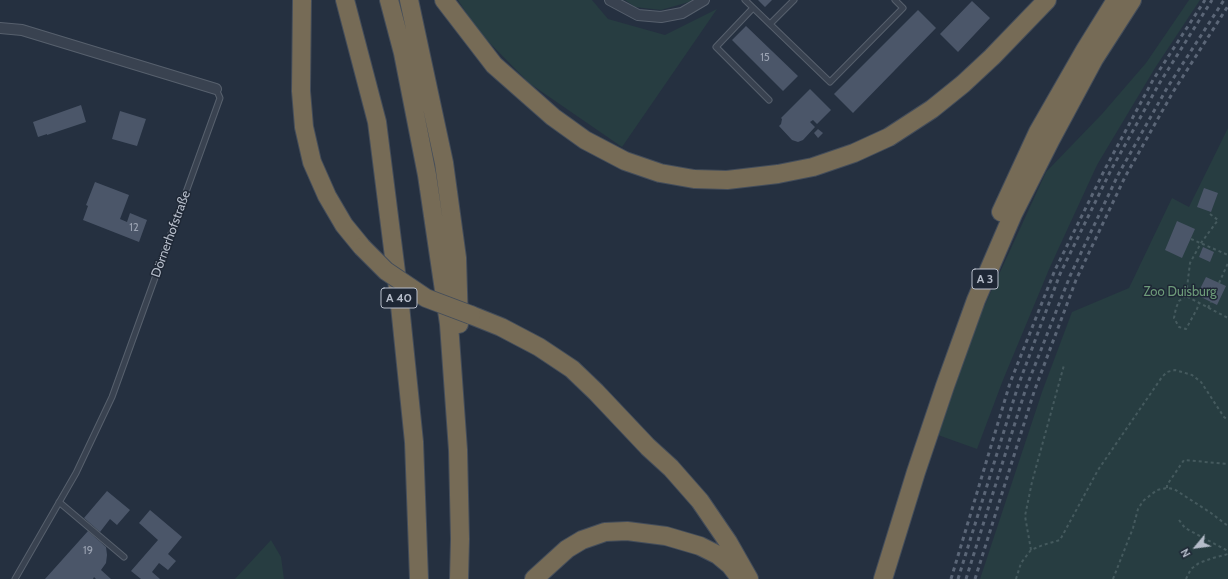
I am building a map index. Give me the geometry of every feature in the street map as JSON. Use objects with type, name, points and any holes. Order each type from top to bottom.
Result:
[{"type":"highway","points":[[302,0],[301,91],[304,127],[312,162],[327,196],[344,225],[362,247],[386,271],[426,298],[471,315],[501,323],[572,369],[671,468],[700,501],[730,565],[741,579]]},
{"type":"highway","points":[[342,0],[350,20]]},
{"type":"highway","name":"A 40","points":[[345,0],[377,122],[398,288],[414,442],[419,579]]},
{"type":"highway","points":[[389,0],[403,53],[428,183],[449,324],[458,450],[460,539],[459,579]]},
{"type":"highway","points":[[409,0],[444,163],[457,258],[463,396],[458,450]]},
{"type":"highway","points":[[444,0],[494,65],[558,121],[585,140],[625,161],[660,173],[694,179],[727,180],[778,174],[812,167],[854,153],[889,137],[932,109],[968,80],[1047,0]]},
{"type":"highway","name":"A 3","points":[[872,579],[906,464],[935,380],[966,297],[1003,206],[1038,132],[1085,50],[1116,0]]},
{"type":"highway","name":"A 3","points":[[883,579],[916,472],[976,300],[1013,214],[1051,139],[1094,59],[1132,0]]},
{"type":"highway","points":[[534,579],[567,549],[582,540],[605,532],[627,531],[662,535],[700,546],[723,548],[749,579]]},
{"type":"street","points":[[610,0],[638,15],[662,17],[682,13],[704,0]]},
{"type":"street","name":"Dörnerhofstraße","points":[[0,28],[22,30],[216,89]]},
{"type":"lane","points":[[745,0],[830,82],[903,8],[895,0]]},
{"type":"lane","points":[[770,24],[794,0]]},
{"type":"lane","points":[[753,8],[716,47],[769,100]]},
{"type":"lane","name":"Dörnerhofstraße","points":[[15,579],[76,473],[112,397],[220,98],[216,89]]},
{"type":"lane","points":[[59,502],[124,557]]},
{"type":"path","points":[[1199,303],[1186,329],[1179,327],[1174,318],[1179,301],[1186,296],[1190,263],[1201,243],[1218,220],[1210,214]]},
{"type":"path","points":[[1191,239],[1228,255]]},
{"type":"path","points":[[1219,283],[1228,263]]},
{"type":"path","points":[[1186,296],[1228,318]]},
{"type":"path","points":[[1208,308],[1211,302]]},
{"type":"path","points":[[1031,550],[1026,516],[1032,482],[1064,365]]},
{"type":"path","points":[[1016,579],[1021,563],[1031,550],[1060,540],[1098,470],[1162,377],[1167,372],[1175,370],[1192,375],[1201,382],[1224,417],[1228,420]]},
{"type":"path","points":[[1113,579],[1143,500],[1157,490],[1167,486],[1184,460],[1228,464]]},
{"type":"path","points":[[1167,486],[1211,513],[1228,526]]},
{"type":"path","points":[[1179,520],[1185,528],[1228,551]]},
{"type":"path","points":[[1186,579],[1191,569],[1199,563],[1228,554]]},
{"type":"green space","points":[[458,0],[592,0],[608,19],[665,35],[717,9],[622,147],[529,83],[478,31]]},
{"type":"green space","points":[[625,0],[692,0],[661,10],[635,7]]},
{"type":"green space","points":[[1189,0],[1200,0],[1155,68],[1097,165],[1050,267],[1003,380],[977,449],[938,435],[978,320],[1046,172],[1102,114],[1146,63]]},
{"type":"green space","name":"Zoo Duisburg","points":[[1228,128],[1228,579],[980,579],[1042,392],[1072,312],[1129,288],[1172,198],[1189,207]]},
{"type":"green space","points":[[271,540],[281,557],[284,579],[235,579]]},
{"type":"building","points":[[758,0],[772,0],[765,7]]},
{"type":"building","points":[[972,1],[990,18],[958,52],[940,34]]},
{"type":"building","points":[[918,10],[936,28],[853,113],[834,94]]},
{"type":"building","points":[[746,26],[798,76],[783,91],[732,40]]},
{"type":"building","points":[[810,89],[831,110],[817,124],[813,120],[810,122],[815,127],[803,140],[798,142],[792,140],[779,126],[781,124],[781,118]]},
{"type":"building","points":[[81,105],[86,122],[38,137],[33,122]]},
{"type":"building","points":[[120,111],[146,119],[137,146],[112,139]]},
{"type":"building","points":[[818,129],[823,133],[818,138],[814,133]]},
{"type":"building","points":[[95,182],[129,195],[120,219],[127,222],[130,213],[147,220],[139,242],[83,220],[88,206],[86,205]]},
{"type":"building","points":[[1204,188],[1218,193],[1211,212],[1197,207]]},
{"type":"building","points":[[1177,221],[1195,229],[1182,258],[1165,250]]},
{"type":"building","points":[[1203,247],[1214,252],[1210,262],[1199,257]]},
{"type":"building","points":[[1206,277],[1226,286],[1217,305],[1197,295]]},
{"type":"building","points":[[107,491],[130,510],[117,525],[110,519],[100,532],[84,518]]},
{"type":"building","points":[[150,510],[182,537],[168,554],[176,561],[168,570],[159,563],[152,572],[160,579],[141,579],[131,571],[158,540],[139,523]]},
{"type":"building","points":[[88,531],[106,547],[106,563],[101,570],[111,579],[96,579],[94,577],[93,579],[45,579]]},
{"type":"railway","points":[[951,579],[1010,383],[1055,270],[1105,169],[1153,80],[1205,0]]},
{"type":"railway","points":[[958,579],[1018,386],[1060,274],[1111,170],[1159,84],[1212,0]]},
{"type":"railway","points":[[966,579],[1026,388],[1070,276],[1118,175],[1167,88],[1224,0]]},
{"type":"railway","points":[[975,579],[1034,392],[1076,280],[1125,177],[1173,92],[1228,6]]}]
